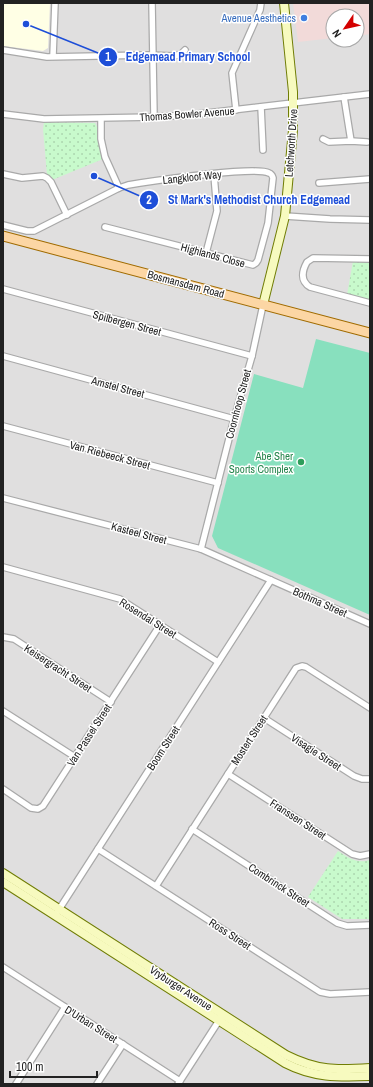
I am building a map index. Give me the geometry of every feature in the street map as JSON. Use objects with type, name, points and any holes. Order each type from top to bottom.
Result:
[{"type":"main road","name":"Bosmansdam Road","points":[[3,236],[370,333]]},
{"type":"street","points":[[53,56],[55,3]]},
{"type":"street","points":[[152,3],[154,117]]},
{"type":"street","points":[[236,110],[232,73],[260,10],[261,3]]},
{"type":"street","name":"Letchworth Drive","points":[[263,305],[285,216],[293,130],[294,104],[284,3]]},
{"type":"street","points":[[3,50],[53,56],[174,56],[181,54],[184,50]]},
{"type":"street","name":"Thomas Bowler Avenue","points":[[3,114],[44,119],[154,117],[190,115],[294,104],[370,94]]},
{"type":"street","points":[[344,97],[351,141]]},
{"type":"street","points":[[261,107],[263,150]]},
{"type":"street","points":[[102,119],[101,138],[105,157],[119,188]]},
{"type":"street","points":[[323,139],[329,142],[367,142]]},
{"type":"street","name":"Langkloof Way","points":[[3,225],[26,231],[34,231],[119,188],[140,182],[246,171],[267,172],[272,175]]},
{"type":"street","points":[[3,174],[22,178],[43,176],[47,178],[66,215]]},
{"type":"street","points":[[206,253],[217,211],[214,175]]},
{"type":"street","name":"Highlands Close","points":[[105,227],[253,265],[258,260],[268,223],[273,179],[272,175]]},
{"type":"street","points":[[319,183],[370,179]]},
{"type":"street","points":[[285,216],[370,220]]},
{"type":"street","points":[[370,259],[313,258],[307,262],[302,277],[304,282],[310,287],[370,303]]},
{"type":"street","name":"Spilbergen Street","points":[[3,289],[252,356]]},
{"type":"street","name":"Coornhoop Street","points":[[201,549],[234,419],[252,356],[263,305]]},
{"type":"street","name":"Amstel Street","points":[[3,356],[234,419]]},
{"type":"street","name":"Van Riebeeck Street","points":[[3,426],[218,483]]},
{"type":"street","name":"Kasteel Street","points":[[3,498],[201,549],[271,580]]},
{"type":"street","name":"Rosendal Street","points":[[3,567],[120,599],[218,662]]},
{"type":"street","name":"Bothma Street","points":[[271,580],[370,624]]},
{"type":"street","name":"Boom Street","points":[[57,912],[271,580]]},
{"type":"street","name":"Van Passel Street","points":[[3,789],[31,808],[38,809],[43,806],[160,625]]},
{"type":"street","name":"Keisergracht Street","points":[[3,636],[14,639],[111,702]]},
{"type":"street","name":"Mostert Street","points":[[156,886],[295,670],[300,666],[306,667],[370,708]]},
{"type":"street","points":[[3,711],[75,757]]},
{"type":"street","name":"Visagie Street","points":[[264,718],[354,776],[362,779],[370,779]]},
{"type":"street","name":"Franssen Street","points":[[228,774],[352,854],[364,856],[370,854]]},
{"type":"street","name":"Combrinck Street","points":[[192,829],[338,923],[347,926],[370,925]]},
{"type":"street","name":"Ross Street","points":[[98,849],[320,992],[330,994],[370,992]]},
{"type":"street","name":"Vryburger Avenue","points":[[3,873],[57,912],[220,1017],[295,1068],[318,1075],[332,1077],[370,1076]]},
{"type":"street","name":"Vryburger Avenue","points":[[3,882],[57,912]]},
{"type":"street","name":"D'Urban Street","points":[[3,967],[179,1082]]},
{"type":"street","points":[[16,1084],[65,1007]]},
{"type":"street","points":[[179,1082],[220,1017]]},
{"type":"street","name":"Vryburger Avenue","points":[[220,1017],[286,1055],[307,1065],[335,1070],[370,1068]]},
{"type":"street","points":[[97,1084],[123,1044]]},
{"type":"shaded area","points":[[3,3],[370,3],[370,1084],[3,1084]]},
{"type":"shaded area","points":[[3,3],[50,3],[48,48],[43,51],[3,46]]},
{"type":"shaded area","points":[[293,3],[370,3],[370,34],[365,35],[365,8],[325,8],[325,39],[298,42]]},
{"type":"green space","points":[[44,122],[95,123],[98,129],[103,159],[52,180],[47,175],[43,129]]},
{"type":"green space","points":[[353,261],[370,262],[370,301],[347,295]]},
{"type":"green space","name":"Abe Sher Sports Complex","points":[[316,339],[370,353],[370,615],[218,548],[212,536],[254,374],[303,388]]},
{"type":"green space","points":[[338,851],[357,861],[370,860],[370,919],[342,919],[308,897]]},
{"type":"place","name":"Avenue Aesthetics","points":[[304,18]]},
{"type":"place","name":"Edgemead Primary School","points":[[26,24]]},
{"type":"place","name":"St Mark's Methodist Church Edgemead","points":[[94,176]]},
{"type":"place","name":"Abe Sher Sports Complex","points":[[301,462]]}]
